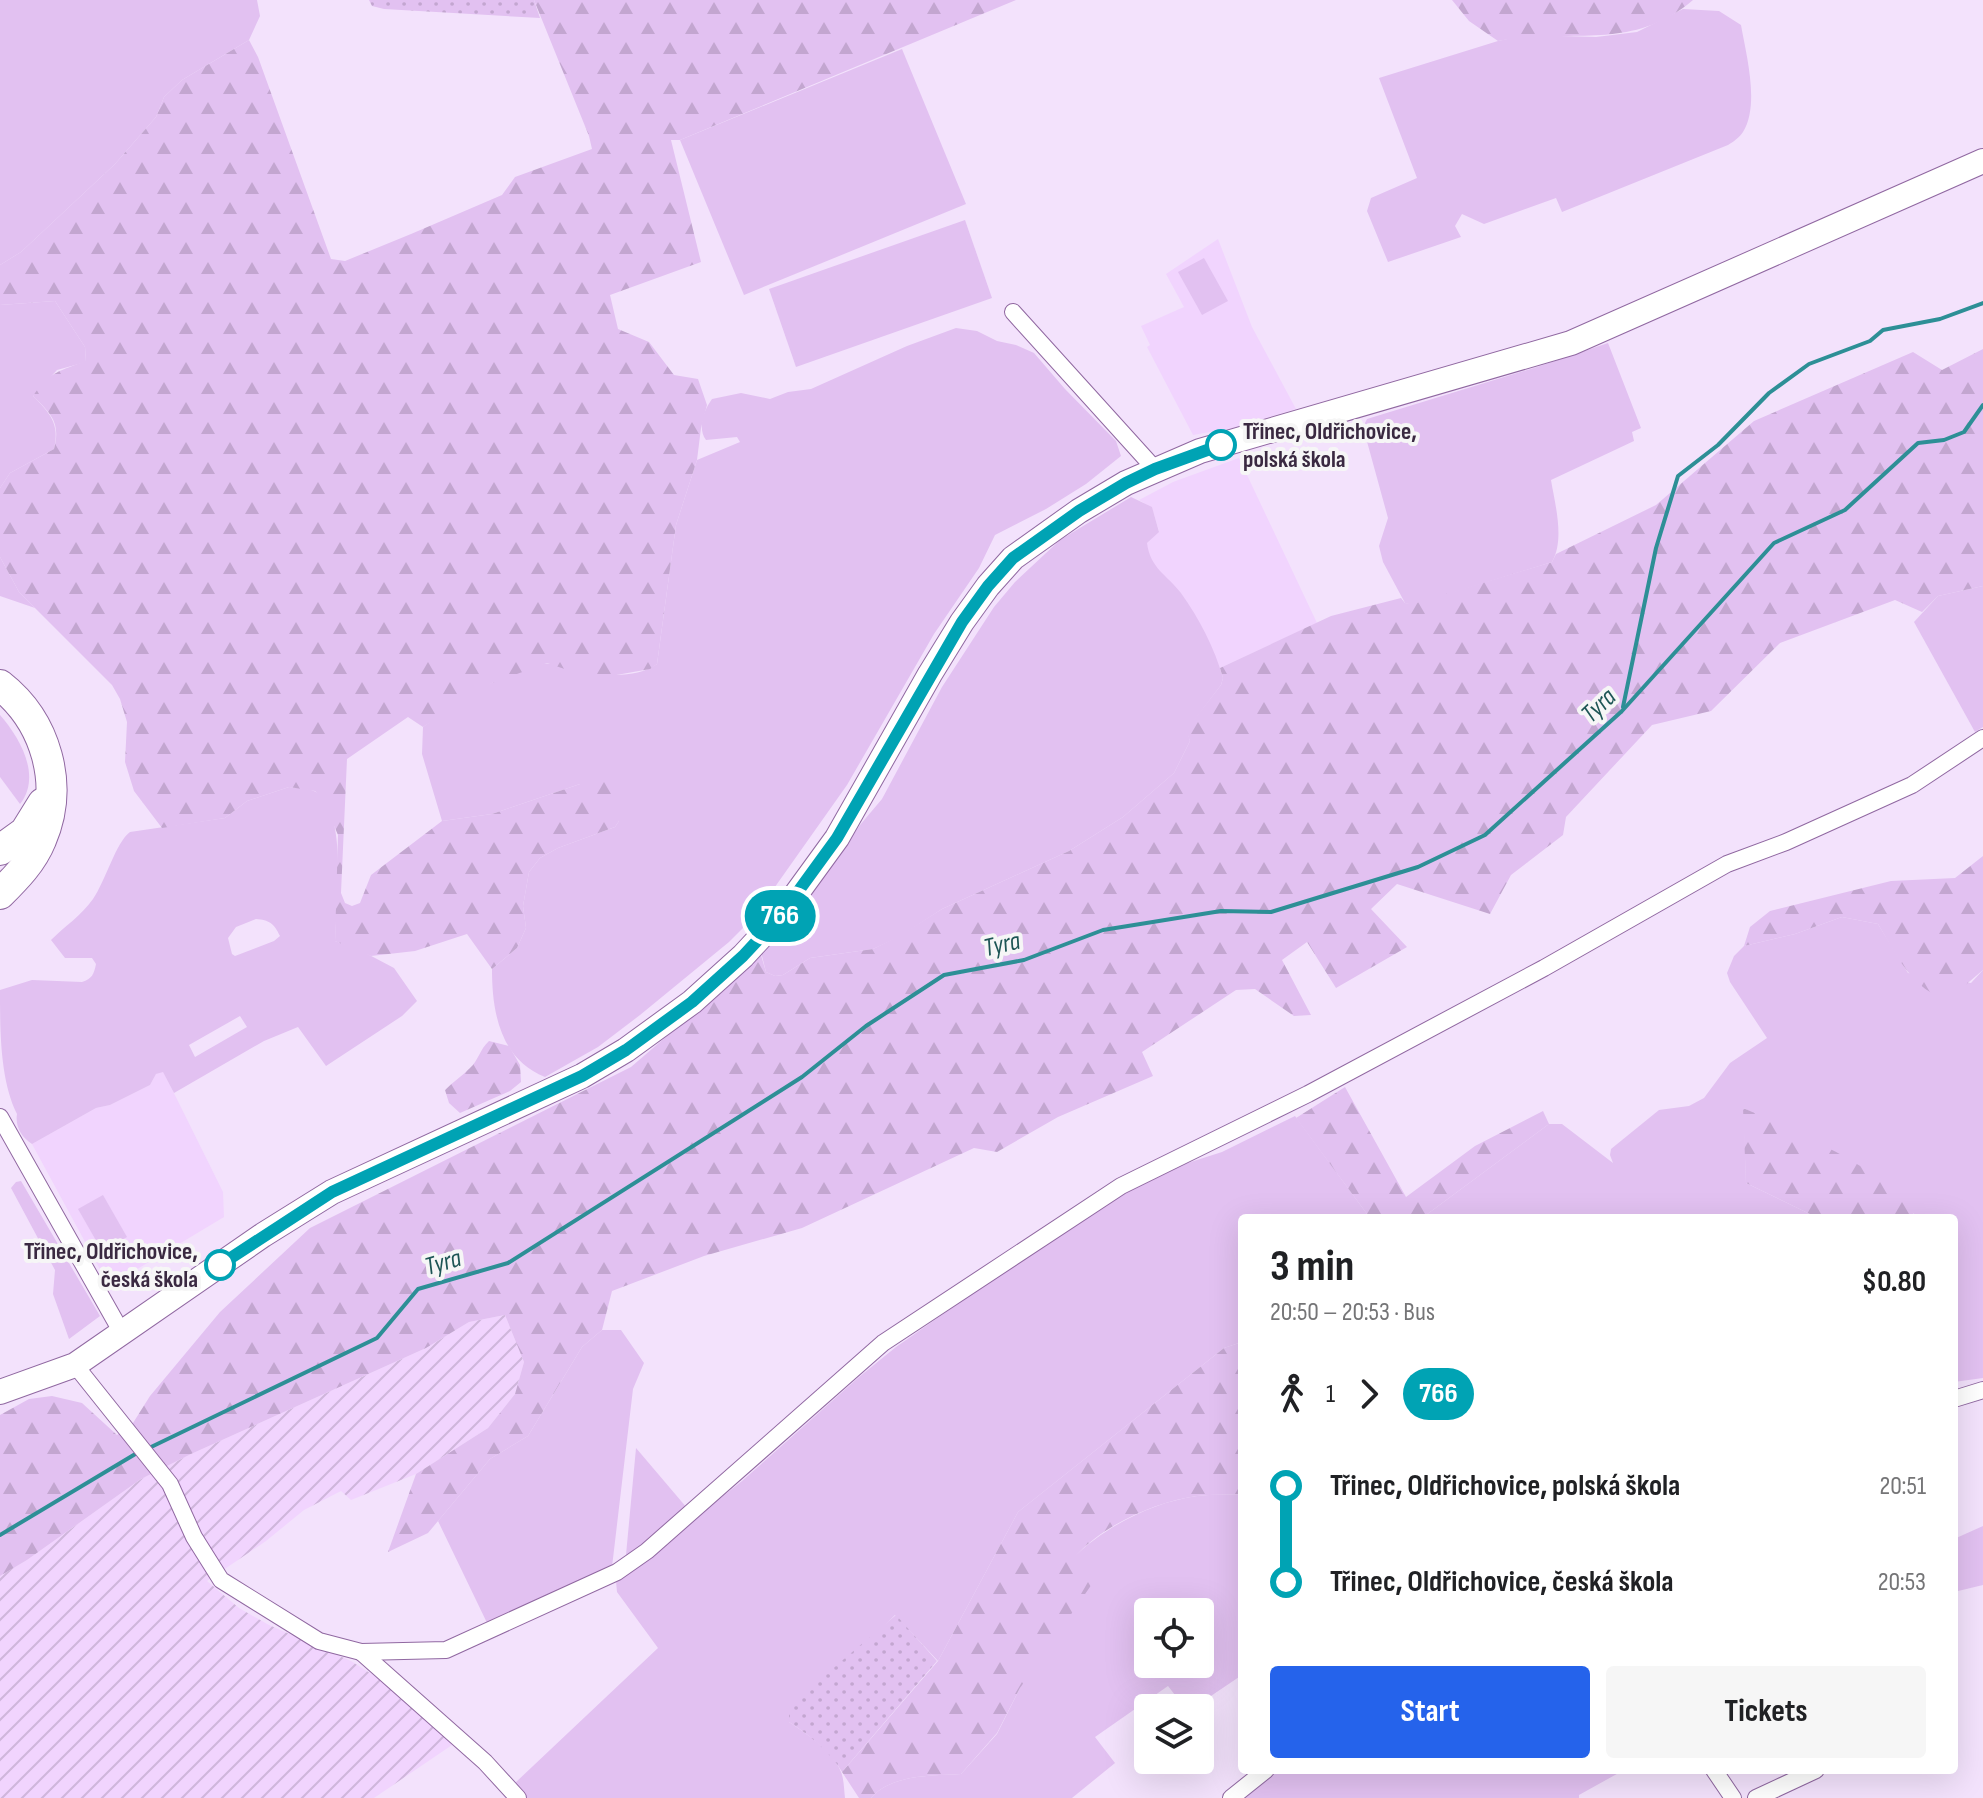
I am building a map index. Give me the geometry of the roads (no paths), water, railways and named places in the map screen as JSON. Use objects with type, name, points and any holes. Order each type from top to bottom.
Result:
[{"type":"highway","points":[[0,685],[19,702],[37,728],[48,758],[50,774],[50,808],[41,840],[24,868],[0,894]]},
{"type":"highway","points":[[0,850],[33,822],[45,799],[50,774]]},
{"type":"street","points":[[0,1392],[75,1365],[263,1235],[332,1192],[582,1076],[626,1050],[692,1002],[743,956],[781,915],[837,838],[938,661],[988,586],[1013,558],[1091,504],[1155,469],[1200,451],[1571,343],[1983,161]]},
{"type":"street","points":[[1013,312],[1155,469]]},
{"type":"street","points":[[75,1365],[170,1484],[194,1537],[221,1580],[319,1641],[361,1652],[446,1650],[617,1572],[647,1551],[883,1343],[1121,1186],[1308,1094],[1544,968],[1727,864],[1786,842],[1912,785],[1983,738]]},
{"type":"street","points":[[0,1117],[122,1333]]},
{"type":"street","points":[[1958,1398],[1983,1390]]},
{"type":"street","points":[[361,1652],[485,1762],[518,1798]]},
{"type":"street","points":[[1231,1798],[1261,1774]]},
{"type":"street","points":[[1717,1774],[1733,1798]]},
{"type":"street","points":[[1756,1798],[1807,1774]]},
{"type":"waterway","points":[[1623,707],[1656,548],[1678,476],[1718,445],[1769,393],[1809,364],[1870,341],[1883,330],[1940,319],[1983,303]]},
{"type":"waterway","name":"Tyra","points":[[149,1448],[377,1338],[418,1289],[508,1263],[802,1077],[866,1026],[944,975],[1024,960],[1103,930],[1221,911],[1271,912],[1418,867],[1485,835],[1622,711],[1774,543],[1845,510],[1918,443],[1944,440],[1964,432],[1983,405]]},
{"type":"waterway","name":"Tyra","points":[[0,1535],[137,1453]]},
{"type":"place","name":"Třinec, Oldřichovice, polská škola","points":[[1221,445]]},
{"type":"place","name":"Třinec, Oldřichovice, česká škola","points":[[220,1265]]}]
